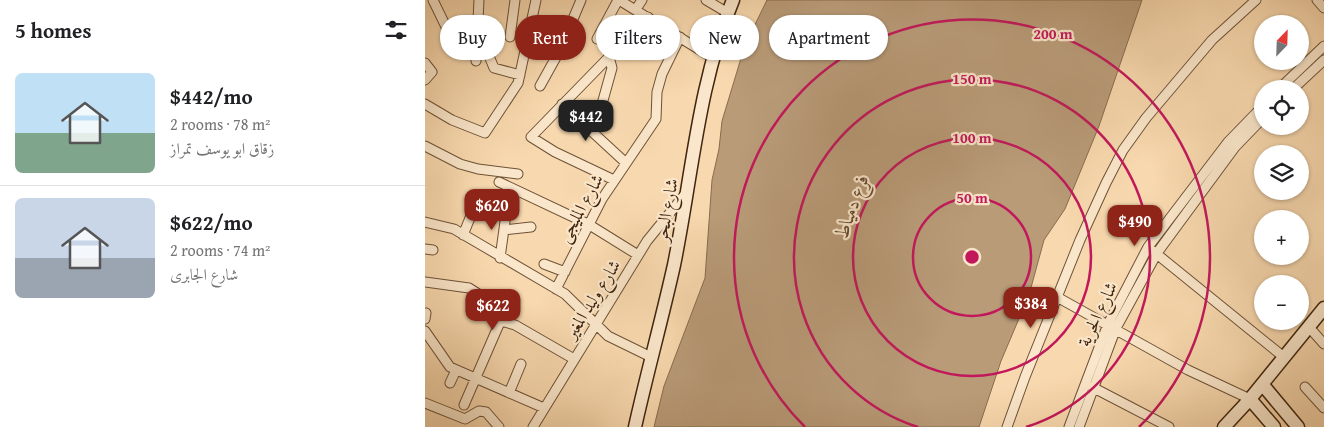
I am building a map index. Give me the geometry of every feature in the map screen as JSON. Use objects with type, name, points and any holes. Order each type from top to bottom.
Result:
[{"type":"street","points":[[433,0],[440,15]]},
{"type":"street","points":[[479,0],[479,15]]},
{"type":"street","points":[[511,37],[515,0]]},
{"type":"street","points":[[425,104],[476,131],[485,133],[515,88],[520,76],[536,0]]},
{"type":"street","points":[[540,86],[560,50],[581,0]]},
{"type":"street","points":[[610,15],[618,0],[646,15]]},
{"type":"street","points":[[636,9],[642,0]]},
{"type":"street","points":[[706,0],[728,13]]},
{"type":"street","name":"شارع البحر","points":[[728,13],[733,0]]},
{"type":"street","points":[[1007,427],[1057,297],[1105,183],[1123,150],[1146,118],[1213,40],[1256,0]]},
{"type":"street","points":[[1317,0],[1324,8]]},
{"type":"street","points":[[680,37],[690,43]]},
{"type":"street","points":[[1288,80],[1324,46]]},
{"type":"street","points":[[491,60],[494,68],[520,76]]},
{"type":"street","points":[[606,60],[532,136],[532,139],[614,180]]},
{"type":"street","points":[[603,104],[612,68],[610,60]]},
{"type":"street","name":"شارع المليجى","points":[[556,288],[588,224],[614,180],[656,119],[657,92],[669,60]]},
{"type":"street","name":"شارع البحر","points":[[635,427],[674,265],[686,193],[713,60]]},
{"type":"street","points":[[1303,80],[1324,60]]},
{"type":"street","points":[[425,63],[432,72],[425,80]]},
{"type":"street","points":[[562,104],[626,163]]},
{"type":"street","name":"شارع الحرية","points":[[1069,427],[1112,327],[1119,304],[1148,247],[1189,192],[1254,117]]},
{"type":"street","name":"شارع الحرية","points":[[1112,327],[1128,309],[1157,254],[1198,198],[1232,144],[1254,126]]},
{"type":"street","points":[[425,146],[460,164],[478,169],[518,174]]},
{"type":"street","points":[[499,182],[588,224],[638,255]]},
{"type":"street","points":[[1189,192],[1198,198]]},
{"type":"street","name":"شارع وليد المغير","points":[[533,427],[638,255],[666,216],[686,193]]},
{"type":"street","points":[[500,258],[507,207]]},
{"type":"street","points":[[463,235],[473,212],[482,210]]},
{"type":"street","points":[[425,222],[443,225],[463,235],[500,258],[556,288],[573,300],[595,325],[608,336],[651,357]]},
{"type":"street","points":[[504,230],[531,227]]},
{"type":"street","points":[[1148,247],[1285,358]]},
{"type":"street","points":[[544,264],[565,272]]},
{"type":"street","points":[[425,282],[469,288],[480,295],[500,322],[515,324],[573,359]]},
{"type":"street","points":[[1057,297],[1189,370],[1250,399],[1274,427]]},
{"type":"street","points":[[1119,304],[1128,309]]},
{"type":"street","points":[[1309,325],[1324,308]]},
{"type":"street","points":[[464,405],[474,378],[500,322]]},
{"type":"street","points":[[1309,327],[1324,344]]},
{"type":"street","points":[[1224,427],[1285,358],[1305,330]]},
{"type":"street","points":[[425,331],[440,356],[456,370],[544,408]]},
{"type":"street","name":"شارع الحرية","points":[[1079,427],[1093,386],[1096,363]]},
{"type":"street","points":[[509,393],[521,364]]},
{"type":"street","points":[[450,383],[456,370]]},
{"type":"street","points":[[1262,384],[1297,427]]},
{"type":"street","points":[[1093,386],[1169,427]]},
{"type":"street","points":[[1305,387],[1324,408]]},
{"type":"street","points":[[425,403],[465,419],[479,411],[486,412],[499,427]]},
{"type":"water","name":"فرع دمياط","points":[[767,0],[1142,0],[1099,126],[1065,209],[1044,240],[1029,295],[1001,361],[979,427],[654,427],[664,386],[705,278],[712,180],[719,149],[722,121],[740,60],[759,60],[759,16]]}]
